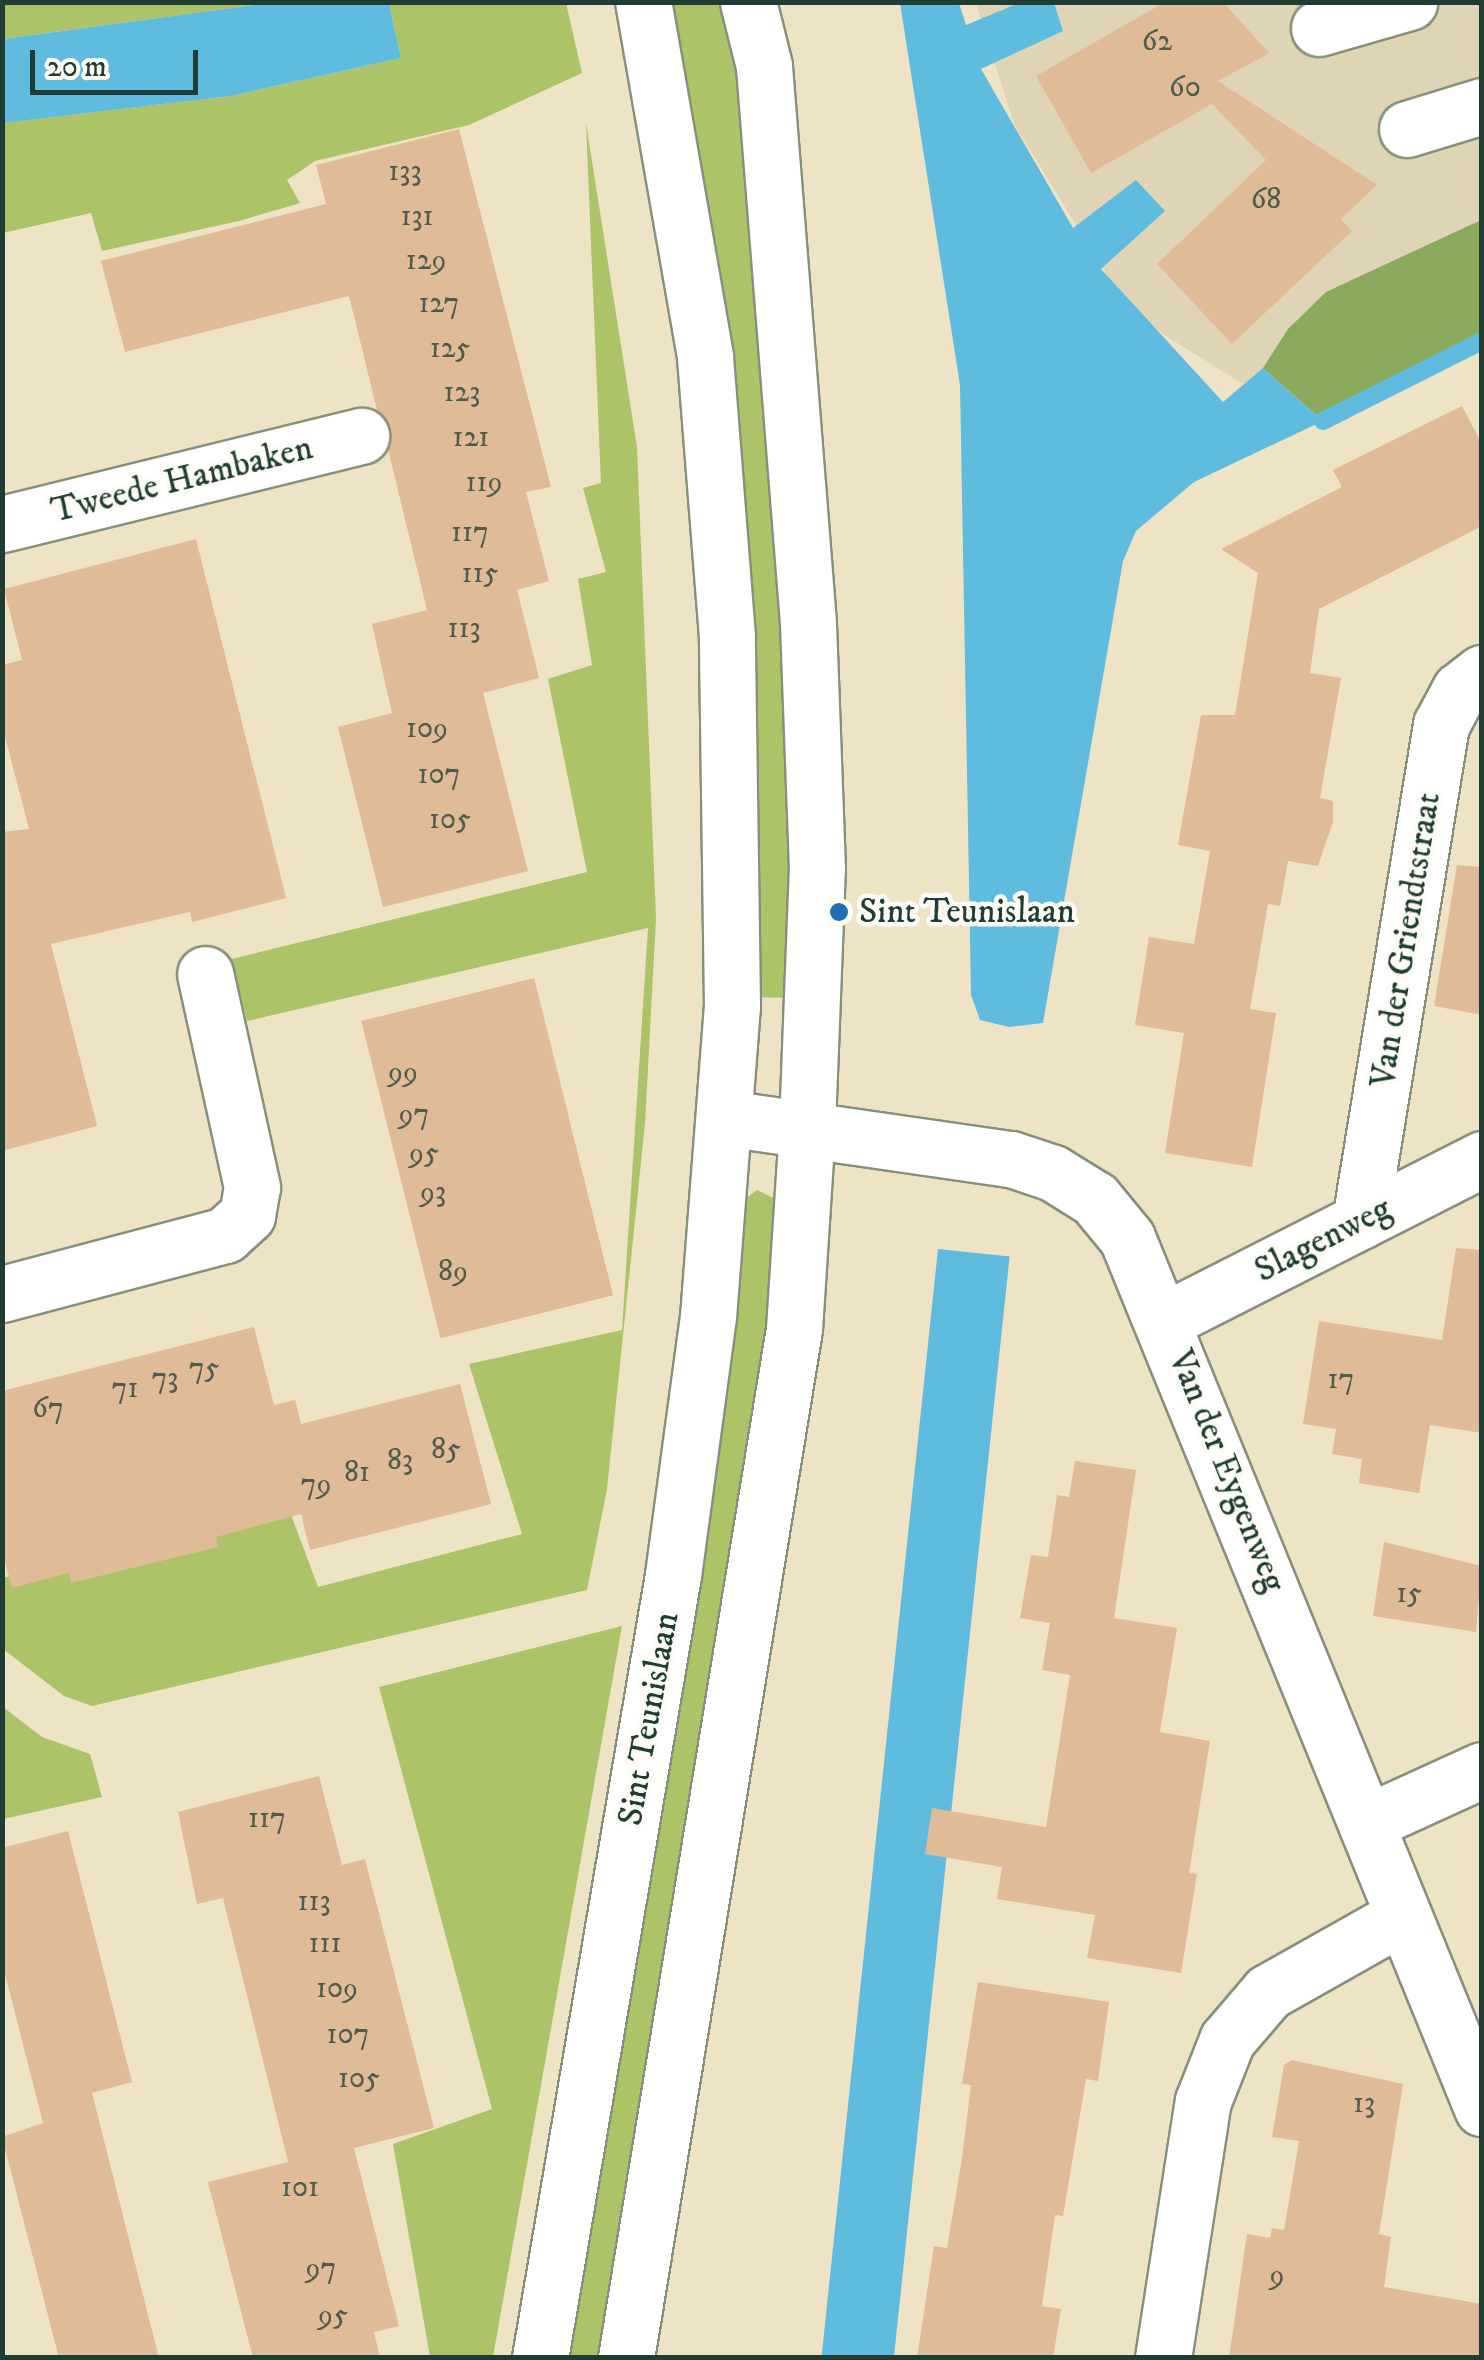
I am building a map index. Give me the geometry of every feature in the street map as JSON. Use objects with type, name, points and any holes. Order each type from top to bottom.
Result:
[{"type":"street","name":"Sint Teunislaan","points":[[540,2358],[673,1575],[708,1317],[725,1118],[734,880],[728,637],[705,356],[643,2]]},
{"type":"street","points":[[626,2358],[785,1388],[807,1126],[817,869],[808,624],[764,66],[748,2]]},
{"type":"street","points":[[1319,28],[1408,2]]},
{"type":"street","points":[[1407,129],[1482,106]]},
{"type":"street","name":"Tweede Hambaken","points":[[2,524],[361,436]]},
{"type":"street","name":"Van der Griendtstraat","points":[[1360,1221],[1441,724],[1460,690],[1482,673]]},
{"type":"street","points":[[2,1294],[225,1235],[247,1216],[252,1187],[205,974]]},
{"type":"street","name":"Van der Eygenweg","points":[[725,1118],[807,1126],[1011,1159],[1053,1174],[1095,1199],[1127,1238],[1165,1320],[1370,1821],[1403,1916],[1482,2108]]},
{"type":"street","name":"Slagenweg","points":[[1165,1320],[1482,1159]]},
{"type":"street","points":[[1370,1821],[1482,1770]]},
{"type":"street","points":[[1163,2358],[1203,2100],[1227,2040],[1268,1992],[1403,1916]]},
{"type":"shaded area","points":[[976,3],[1481,3],[1481,217],[1270,401],[1131,314],[1014,124]]},
{"type":"green space","points":[[2,3],[269,3],[3,39]]},
{"type":"green space","points":[[389,3],[566,3],[582,73],[469,125],[315,161],[287,180],[300,203],[239,221],[102,251],[91,213],[3,233],[2,123],[231,96],[401,58]]},
{"type":"green space","points":[[661,3],[728,3],[775,349],[795,998],[751,997]]},
{"type":"green space","points":[[586,123],[637,447],[656,919],[645,1124],[607,1489],[587,1590],[92,1706],[64,1696],[3,1649],[2,1578],[290,1512],[318,1587],[522,1534],[469,1364],[622,1330],[648,928],[247,1021],[232,959],[587,872],[548,679],[592,665],[578,579],[606,572],[583,488],[601,483]]},
{"type":"green space","points":[[1481,220],[1481,341],[1323,421],[1263,368],[1288,329],[1326,292]]},
{"type":"green space","points":[[757,1190],[782,1202],[784,1217],[605,2357],[558,2358],[741,1202]]},
{"type":"green space","points":[[622,1626],[493,2357],[430,2357],[393,2144],[492,2109],[379,1687]]},
{"type":"green space","points":[[3,1707],[42,1737],[90,1754],[102,1797],[3,1819]]},
{"type":"water","points":[[269,3],[389,3],[401,58],[231,96],[3,123],[3,39]]},
{"type":"water","points":[[900,3],[959,3],[966,25],[1019,3],[1054,3],[1063,31],[981,69],[1073,228],[1136,180],[1165,211],[1101,269],[1223,402],[1263,368],[1323,421],[1194,482],[1136,531],[1123,561],[1043,1023],[1009,1027],[980,1020],[971,995],[960,385]]},
{"type":"water","points":[[938,1249],[1010,1257],[894,2358],[821,2358]]},
{"type":"building","points":[[1165,2],[1223,2],[1269,53],[1218,81],[1377,185],[1341,219],[1352,231],[1232,344],[1157,264],[1266,160],[1212,104],[1091,173],[1036,76]]},
{"type":"building","points":[[459,129],[551,487],[526,492],[549,581],[517,590],[539,678],[483,693],[528,871],[383,907],[338,727],[392,713],[372,624],[427,610],[388,449],[391,428],[377,410],[349,296],[125,352],[101,261],[326,204],[316,165]]},
{"type":"building","points":[[1462,406],[1482,444],[1482,526],[1319,609],[1310,673],[1341,678],[1320,798],[1333,801],[1333,822],[1318,866],[1288,861],[1280,906],[1268,904],[1250,1009],[1276,1013],[1252,1167],[1165,1153],[1184,1033],[1135,1025],[1149,937],[1194,944],[1210,851],[1178,845],[1201,715],[1235,715],[1258,573],[1221,549],[1342,487],[1333,470]]},
{"type":"building","points":[[196,539],[286,898],[192,922],[190,912],[51,944],[97,1126],[2,1151],[2,832],[29,829],[2,725],[2,665],[22,660],[4,589]]},
{"type":"building","points":[[1457,865],[1482,867],[1482,1015],[1434,1006]]},
{"type":"building","points":[[534,978],[613,1295],[440,1338],[361,1021]]},
{"type":"building","points":[[1456,1248],[1482,1250],[1482,1433],[1430,1425],[1419,1493],[1359,1483],[1362,1459],[1332,1454],[1336,1429],[1303,1424],[1319,1321],[1442,1340]]},
{"type":"building","points":[[254,1327],[274,1405],[295,1400],[301,1424],[460,1384],[491,1504],[310,1550],[301,1514],[216,1537],[218,1547],[71,1583],[69,1573],[12,1588],[2,1551],[2,1391]]},
{"type":"building","points":[[1075,1461],[1136,1470],[1114,1618],[1177,1628],[1160,1732],[1210,1741],[1189,1873],[1197,1874],[1181,1973],[1087,1958],[1095,1915],[997,1899],[1002,1867],[925,1854],[932,1808],[1046,1827],[1070,1675],[1042,1670],[1050,1623],[1020,1618],[1031,1555],[1048,1557],[1057,1495],[1069,1497]]},
{"type":"building","points":[[1384,1542],[1482,1566],[1476,1632],[1373,1616]]},
{"type":"building","points":[[319,1776],[342,1865],[365,1859],[434,2128],[354,2148],[399,2326],[374,2332],[380,2358],[253,2358],[208,2182],[288,2162],[223,1898],[197,1904],[178,1812]]},
{"type":"building","points":[[68,1831],[132,2082],[92,2093],[159,2358],[59,2358],[2,2137],[43,2123],[2,1962],[2,1848]]},
{"type":"building","points":[[978,1982],[1109,2002],[1098,2081],[1086,2079],[1063,2216],[1055,2215],[1042,2306],[1061,2309],[1053,2358],[917,2358],[934,2246],[947,2248],[962,2158],[971,2085],[962,2084]]},
{"type":"building","points":[[1292,2060],[1403,2084],[1379,2234],[1391,2237],[1384,2287],[1482,2304],[1482,2358],[1229,2358],[1247,2234],[1270,2238],[1272,2228],[1284,2230],[1299,2141],[1272,2137],[1284,2065]]},
{"type":"waterway","points":[[1323,421],[1482,341]]},
{"type":"place","name":"Sint Teunislaan","points":[[839,912]]}]
